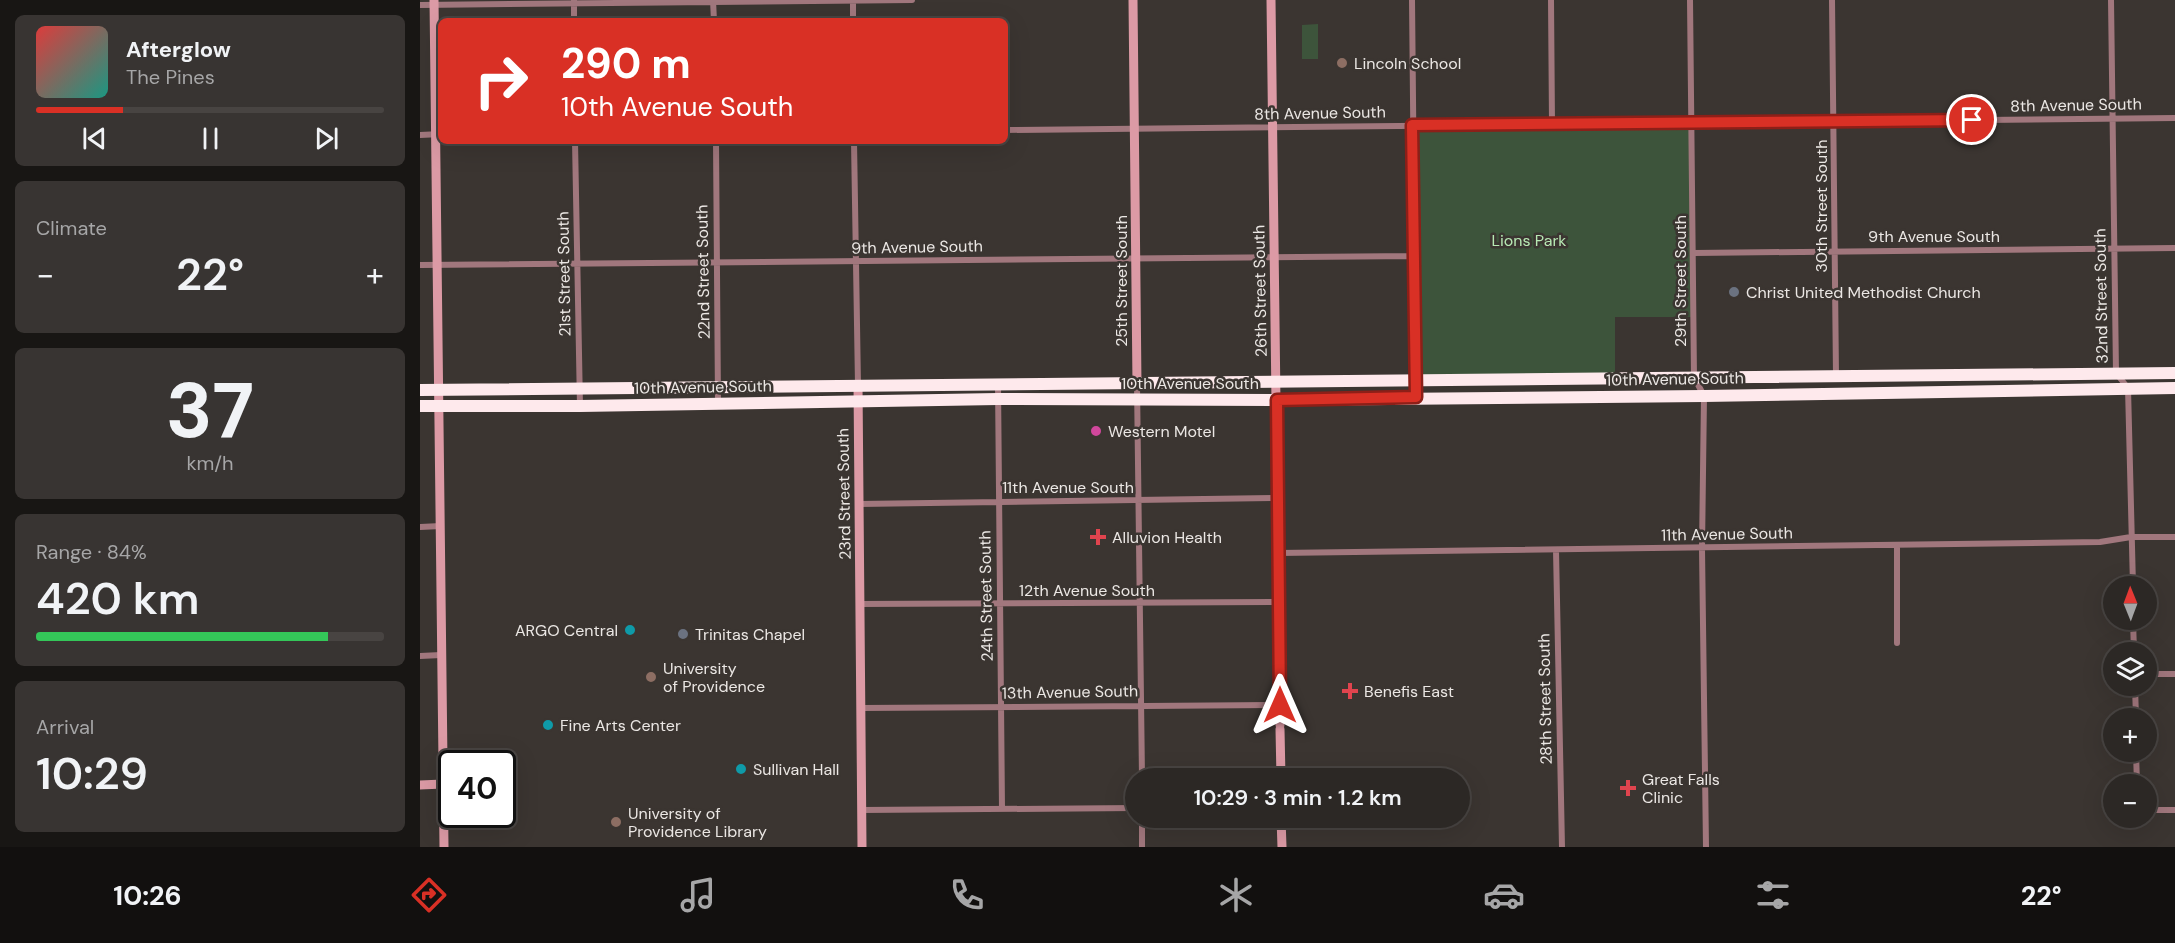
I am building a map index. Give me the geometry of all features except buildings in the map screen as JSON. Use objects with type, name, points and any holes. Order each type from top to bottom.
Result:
[{"type":"highway","name":"10th Avenue South","points":[[420,390],[2175,373]]},
{"type":"highway","name":"10th Avenue South","points":[[420,406],[580,406],[998,399],[1277,400],[1704,396],[2175,388]]},
{"type":"street","points":[[853,0],[853,18]]},
{"type":"street","points":[[420,5],[434,2],[912,0]]},
{"type":"street","name":"25th Street South","points":[[1133,0],[1142,768]]},
{"type":"street","name":"26th Street South","points":[[1271,0],[1281,768]]},
{"type":"street","points":[[1412,0],[1416,397]]},
{"type":"street","points":[[1551,0],[1552,123]]},
{"type":"street","name":"29th Street South","points":[[1690,0],[1694,377],[1704,396],[1702,549],[1706,847]]},
{"type":"street","name":"30th Street South","points":[[1832,0],[1836,376]]},
{"type":"street","name":"32nd Street South","points":[[2111,0],[2116,373],[2128,388]]},
{"type":"street","points":[[713,1],[714,18]]},
{"type":"street","points":[[434,2],[438,134],[437,264],[442,750]]},
{"type":"street","points":[[574,2],[574,18]]},
{"type":"street","name":"8th Avenue South","points":[[1008,130],[2175,118]]},
{"type":"street","points":[[420,135],[438,134]]},
{"type":"street","name":"21st Street South","points":[[575,144],[580,406]]},
{"type":"street","name":"22nd Street South","points":[[716,144],[718,403]]},
{"type":"street","name":"23rd Street South","points":[[854,144],[862,847]]},
{"type":"street","name":"9th Avenue South","points":[[1694,252],[2175,248]]},
{"type":"street","name":"9th Avenue South","points":[[420,265],[1414,256]]},
{"type":"street","name":"24th Street South","points":[[998,383],[1002,809]]},
{"type":"street","points":[[2128,388],[2133,576]]},
{"type":"street","name":"11th Avenue South","points":[[859,504],[1278,498]]},
{"type":"street","points":[[420,526],[441,526]]},
{"type":"street","name":"11th Avenue South","points":[[1278,553],[2100,542],[2131,537],[2175,537]]},
{"type":"street","points":[[1897,545],[1897,643]]},
{"type":"street","name":"28th Street South","points":[[1556,550],[1562,847]]},
{"type":"street","name":"12th Avenue South","points":[[859,604],[1279,602]]},
{"type":"street","points":[[420,656],[441,655]]},
{"type":"street","points":[[2157,674],[2175,674]]},
{"type":"street","name":"13th Avenue South","points":[[861,708],[1280,705]]},
{"type":"street","points":[[420,785],[438,784]]},
{"type":"street","points":[[862,810],[1125,808]]},
{"type":"street","points":[[2157,810],[2175,810]]},
{"type":"street","points":[[444,828],[444,847]]},
{"type":"street","points":[[1142,828],[1142,847]]},
{"type":"street","points":[[1281,828],[1282,847]]},
{"type":"green space","points":[[1318,24],[1318,59],[1302,59],[1302,25]]},
{"type":"green space","name":"Lions Park","points":[[1692,122],[1694,317],[1615,317],[1615,378],[1415,381],[1412,125]]},
{"type":"place","name":"Lincoln School","points":[[1342,63]]},
{"type":"place","name":"Christ United Methodist Church","points":[[1734,292]]},
{"type":"place","name":"Western Motel","points":[[1096,431]]},
{"type":"place","name":"Alluvion Health","points":[[1098,537]]},
{"type":"place","name":"ARGO Central","points":[[630,630]]},
{"type":"place","name":"Trinitas Chapel","points":[[683,634]]},
{"type":"place","name":"University of Providence","points":[[651,677]]},
{"type":"place","name":"Benefis East","points":[[1350,691]]},
{"type":"place","name":"Fine Arts Center","points":[[548,725]]},
{"type":"place","name":"Sullivan Hall","points":[[741,769]]},
{"type":"place","name":"Great Falls Clinic","points":[[1628,788]]},
{"type":"place","name":"University of Providence Library","points":[[616,822]]},
{"type":"route","points":[[1280,705],[1277,400],[1416,397],[1412,125],[1972,120]]}]
